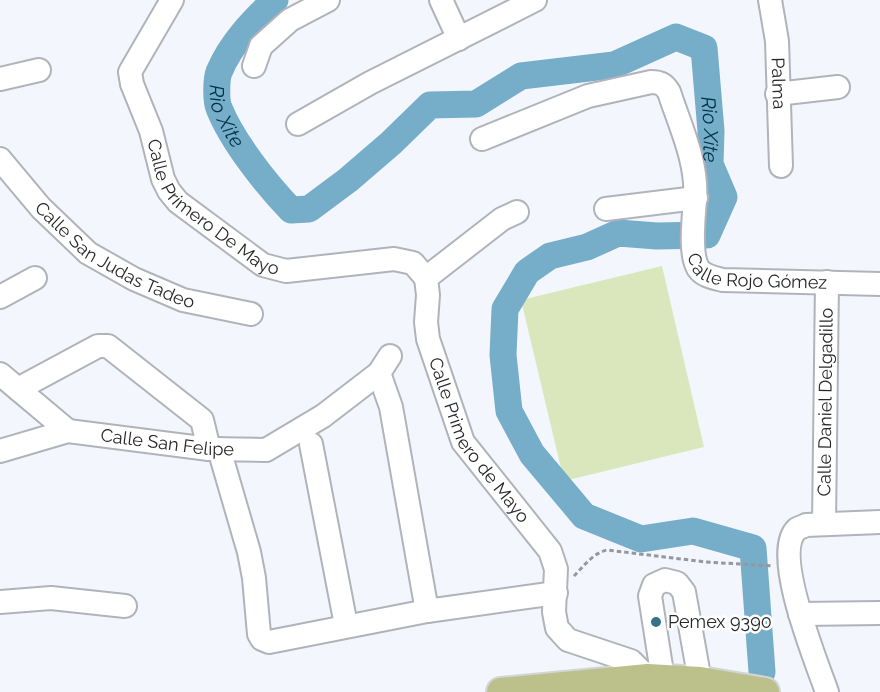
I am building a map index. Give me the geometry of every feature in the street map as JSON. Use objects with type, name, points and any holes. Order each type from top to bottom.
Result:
[{"type":"main road","points":[[501,692],[656,679],[700,681],[765,692]]},
{"type":"street","name":"Calle Primero De Mayo","points":[[172,0],[130,72],[132,84],[151,131],[163,179],[177,201],[263,265],[275,269],[286,271],[394,259],[413,263],[426,278]]},
{"type":"street","points":[[254,66],[261,46],[290,20],[328,0]]},
{"type":"street","points":[[441,0],[459,39]]},
{"type":"street","points":[[298,124],[370,83],[535,0]]},
{"type":"street","name":"Palma","points":[[770,0],[777,42],[780,166]]},
{"type":"street","points":[[0,79],[39,70]]},
{"type":"street","name":"Calle Rojo Gómez","points":[[482,139],[588,96],[658,82],[669,92],[693,169],[694,253],[698,269],[709,277],[723,280],[880,284]]},
{"type":"street","points":[[777,94],[838,87]]},
{"type":"street","name":"Calle San Judas Tadeo","points":[[0,159],[41,208],[88,253],[134,279],[183,300],[251,314]]},
{"type":"street","points":[[606,209],[695,208]]},
{"type":"street","points":[[426,278],[502,219],[517,212]]},
{"type":"street","points":[[0,297],[35,278]]},
{"type":"street","name":"Calle Primero de Mayo","points":[[426,278],[428,339],[456,425],[463,442],[550,551],[556,569],[554,612],[557,628],[568,640],[631,661],[656,679]]},
{"type":"street","name":"Calle Daniel Delgadillo","points":[[824,524],[827,282]]},
{"type":"street","points":[[18,389],[98,346],[108,346],[202,420],[249,552],[259,634],[262,639],[269,642],[346,625],[427,611],[556,593]]},
{"type":"street","points":[[266,450],[323,416],[385,364],[427,611]]},
{"type":"street","points":[[0,374],[68,430]]},
{"type":"street","name":"Calle San Felipe","points":[[0,451],[68,430],[214,449],[266,450],[304,447],[346,625]]},
{"type":"street","points":[[827,692],[800,614],[790,566],[792,540],[796,530],[806,525],[880,522]]},
{"type":"street","points":[[656,679],[650,596],[654,585],[665,580],[677,583],[684,592],[700,681]]},
{"type":"street","points":[[0,602],[51,598],[125,606]]},
{"type":"street","points":[[800,614],[880,613]]},
{"type":"path","points":[[556,593],[594,556],[607,550],[749,566],[777,566]]},
{"type":"green space","points":[[662,266],[704,447],[564,481],[521,300]]},
{"type":"waterway","name":"Rio Xite","points":[[275,0],[251,24],[230,51],[219,72],[217,96],[219,108],[241,148],[291,210],[309,209],[348,180],[430,105],[476,104],[521,76],[614,65],[676,37],[704,48],[711,131],[710,164],[724,197],[707,235],[657,236],[618,233],[587,247],[550,256],[527,272],[505,309],[503,355],[509,411],[532,454],[584,516],[641,539],[693,531],[753,548],[762,672]]},
{"type":"place","name":"Pemex 9390","points":[[656,622]]}]
